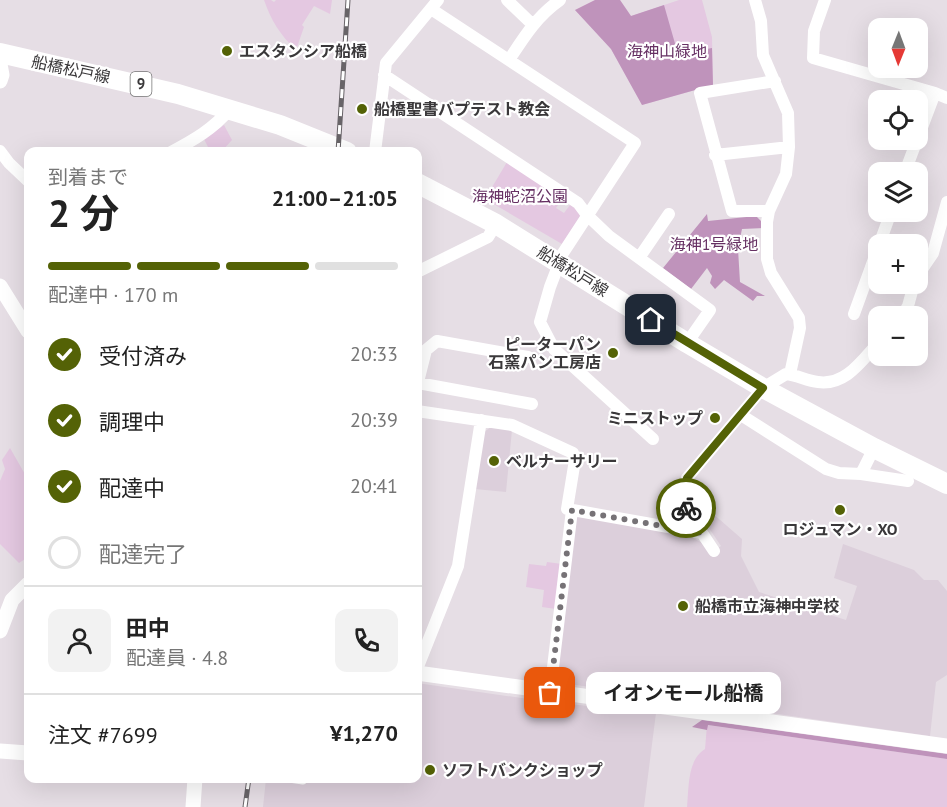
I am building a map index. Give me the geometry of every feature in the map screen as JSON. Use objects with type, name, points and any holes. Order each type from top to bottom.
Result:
[{"type":"main road","name":"船橋松戸線","points":[[0,53],[137,83],[230,109],[280,125],[335,147]]},
{"type":"main road","name":"船橋松戸線","points":[[422,186],[496,224],[763,388],[874,448],[947,484]]},
{"type":"street","points":[[507,0],[532,24]]},
{"type":"street","points":[[509,60],[532,24],[545,10],[560,0]]},
{"type":"street","points":[[755,0],[761,21],[763,55],[788,112],[789,147],[786,174],[766,222],[767,259],[771,273],[800,318],[790,374]]},
{"type":"street","points":[[825,0],[814,31],[813,58],[947,98]]},
{"type":"street","points":[[376,147],[386,63],[435,4],[509,60],[635,142],[563,253],[540,322],[554,349],[653,439]]},
{"type":"street","points":[[0,64],[2,75],[0,81]]},
{"type":"street","points":[[384,75],[579,203],[587,215],[609,236],[710,310],[687,343]]},
{"type":"street","points":[[769,211],[732,211],[700,93],[775,81]]},
{"type":"street","points":[[928,112],[935,93]]},
{"type":"street","points":[[180,147],[205,134],[230,109]]},
{"type":"street","points":[[716,155],[789,147]]},
{"type":"street","points":[[0,151],[24,177]]},
{"type":"street","points":[[928,259],[933,253],[947,202]]},
{"type":"street","points":[[639,258],[669,214]]},
{"type":"street","points":[[854,314],[887,222]]},
{"type":"street","points":[[422,270],[488,237],[496,224]]},
{"type":"street","points":[[0,286],[24,325]]},
{"type":"street","points":[[422,347],[437,342],[528,357]]},
{"type":"street","points":[[714,550],[685,502],[687,478],[763,388],[776,379],[786,374],[820,383],[843,378],[868,354]]},
{"type":"street","points":[[422,385],[532,404]]},
{"type":"street","points":[[422,412],[512,425],[573,453],[575,460],[567,509],[702,533]]},
{"type":"street","points":[[741,415],[826,469],[839,473],[908,481]]},
{"type":"street","points":[[422,658],[458,566],[481,420]]},
{"type":"street","points":[[861,474],[874,448]]},
{"type":"street","points":[[550,693],[572,510]]},
{"type":"street","points":[[0,631],[12,600],[24,588]]},
{"type":"street","points":[[422,672],[550,693],[947,746]]},
{"type":"street","points":[[0,751],[24,753]]},
{"type":"street","points":[[194,807],[195,783]]},
{"type":"shaded area","name":"ベルナーサリー","points":[[492,426],[512,430],[506,492],[475,489],[483,433]]},
{"type":"shaded area","name":"船橋市立海神中学校","points":[[688,492],[742,539],[741,556],[759,592],[846,620],[857,586],[834,578],[843,544],[914,570],[924,580],[938,580],[947,591],[947,675],[936,682],[930,736],[555,682],[575,519],[581,515],[689,536],[703,543],[712,552],[721,546],[688,497]]},
{"type":"shaded area","points":[[422,684],[549,702],[656,713],[644,807],[263,807],[266,783],[422,783]]},
{"type":"green space","points":[[264,0],[274,2],[276,0],[332,0],[330,14],[314,6],[302,25],[304,27],[296,50],[277,27]]},
{"type":"green space","name":"海神山緑地","points":[[595,0],[620,0],[631,16],[679,0],[702,0],[712,37],[713,85],[642,105],[611,49],[575,10]]},
{"type":"green space","name":"海神山緑地","points":[[595,0],[620,0],[631,16],[664,5],[678,54],[712,48],[713,85],[642,105],[611,49],[575,10]]},
{"type":"green space","points":[[224,125],[232,140],[226,147],[208,147],[204,139]]},
{"type":"green space","name":"海神蛇沼公園","points":[[507,162],[562,199],[556,208],[564,213],[570,205],[578,210],[580,216],[562,244],[485,199]]},
{"type":"green space","name":"海神1号緑地","points":[[707,214],[708,221],[756,216],[763,223],[764,228],[742,229],[738,249],[740,282],[765,296],[757,296],[753,301],[724,280],[715,289],[710,283],[712,276],[707,268],[691,289],[663,268]]},
{"type":"green space","points":[[10,448],[24,472],[24,560],[19,563],[0,544],[0,481],[5,469],[2,460]]},
{"type":"green space","points":[[547,562],[562,564],[556,609],[542,607],[544,590],[526,587],[529,564],[546,566]]},
{"type":"green space","points":[[702,720],[947,754],[947,759],[708,725],[707,730],[692,727]]},
{"type":"green space","points":[[707,725],[947,759],[947,807],[687,807],[690,775],[695,760],[705,749]]},
{"type":"railway","points":[[338,147],[348,0]]},
{"type":"railway","points":[[245,807],[248,783]]},
{"type":"way so far","points":[[550,693],[572,510],[702,533],[686,508]]},
{"type":"place","name":"エスタンシア船橋","points":[[227,51]]},
{"type":"place","name":"船橋聖書バプテスト教会","points":[[362,109]]},
{"type":"place","name":"ピーターパン 石窯パン工房店","points":[[613,353]]},
{"type":"place","name":"ミニストップ","points":[[715,418]]},
{"type":"place","name":"ベルナーサリー","points":[[494,461]]},
{"type":"place","name":"ロジュマン・XO","points":[[840,510]]},
{"type":"place","name":"船橋市立海神中学校","points":[[683,606]]},
{"type":"place","name":"イオンモール船橋","points":[[550,693]]},
{"type":"place","name":"ソフトバンクショップ","points":[[430,770]]},
{"type":"route","points":[[651,320],[763,388],[687,478],[684,496],[686,508]]}]
